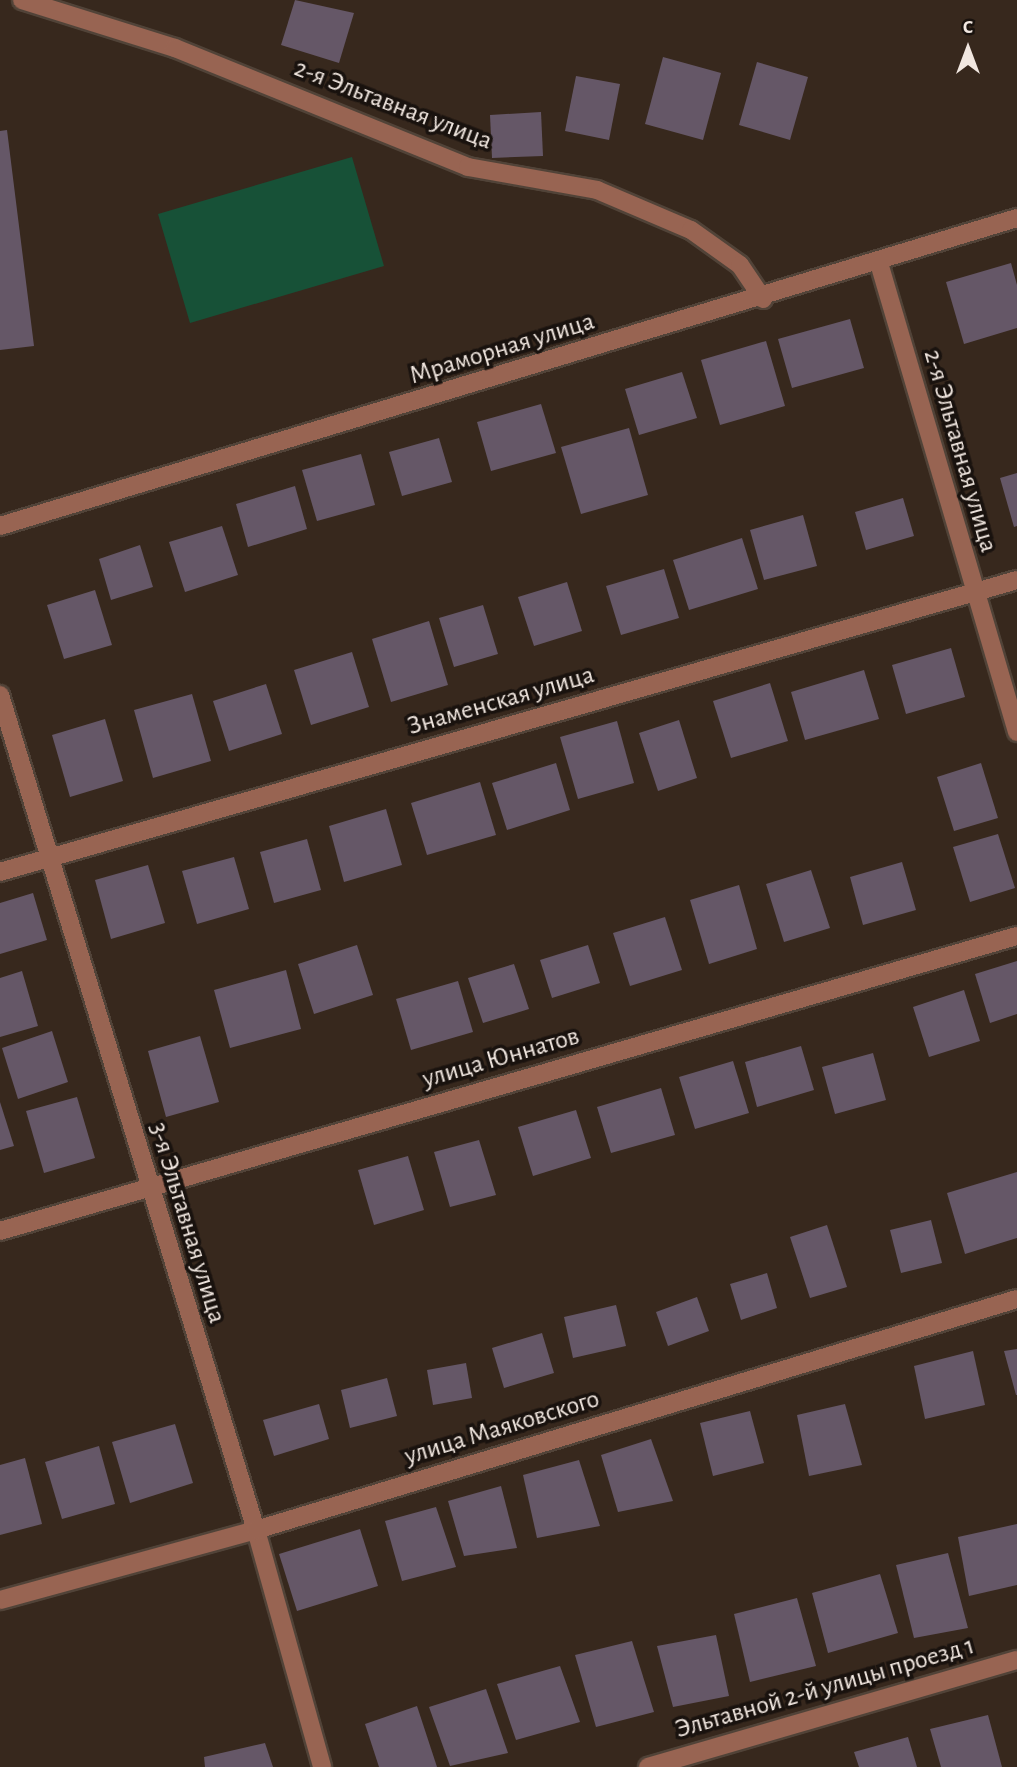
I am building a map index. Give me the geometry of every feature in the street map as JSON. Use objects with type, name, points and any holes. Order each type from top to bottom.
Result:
[{"type":"street","name":"2-я Эльтавная улица","points":[[22,0],[176,48],[468,167],[597,190],[691,230],[740,265],[763,299]]},
{"type":"street","name":"Мраморная улица","points":[[0,527],[763,299],[1017,218]]},
{"type":"street","name":"2-я Эльтавная улица","points":[[879,263],[973,593],[1017,732]]},
{"type":"street","name":"Знаменская улица","points":[[0,872],[1017,580]]},
{"type":"street","name":"3-я Эльтавная улица","points":[[0,695],[148,1187],[256,1530],[322,1767]]},
{"type":"street","name":"улица Юннатов","points":[[0,1231],[1017,936]]},
{"type":"street","name":"улица Маяковского","points":[[0,1600],[256,1530],[1017,1299]]},
{"type":"street","name":"Эльтавной 2-й улицы проезд 1","points":[[648,1767],[1017,1660]]},
{"type":"green space","points":[[352,157],[384,266],[190,323],[158,214]]},
{"type":"building","points":[[295,0],[354,13],[339,63],[281,45]]},
{"type":"building","points":[[663,57],[721,73],[703,140],[645,124]]},
{"type":"building","points":[[757,62],[808,77],[790,140],[739,125]]},
{"type":"building","points":[[576,76],[620,84],[609,140],[565,131]]},
{"type":"building","points":[[541,112],[543,156],[492,158],[490,115]]},
{"type":"building","points":[[7,130],[34,346],[0,350],[0,131]]},
{"type":"building","points":[[1011,263],[1017,285],[1017,328],[964,344],[946,282]]},
{"type":"building","points":[[850,319],[864,368],[792,388],[778,339]]},
{"type":"building","points":[[766,341],[785,406],[720,425],[701,360]]},
{"type":"building","points":[[682,372],[697,418],[639,435],[625,389]]},
{"type":"building","points":[[541,404],[556,453],[491,471],[477,422]]},
{"type":"building","points":[[629,428],[648,495],[581,514],[561,447]]},
{"type":"building","points":[[439,438],[452,482],[402,496],[389,452]]},
{"type":"building","points":[[361,454],[375,505],[317,521],[302,470]]},
{"type":"building","points":[[1017,473],[1017,526],[1014,527],[1000,478]]},
{"type":"building","points":[[295,486],[307,529],[248,547],[236,504]]},
{"type":"building","points":[[903,498],[914,536],[866,550],[855,512]]},
{"type":"building","points":[[803,515],[817,566],[764,580],[750,530]]},
{"type":"building","points":[[222,526],[238,575],[185,592],[169,542]]},
{"type":"building","points":[[742,538],[758,589],[689,610],[673,560]]},
{"type":"building","points":[[140,545],[153,587],[111,600],[99,559]]},
{"type":"building","points":[[664,569],[679,618],[621,635],[606,586]]},
{"type":"building","points":[[567,582],[582,631],[534,646],[518,597]]},
{"type":"building","points":[[95,590],[112,645],[64,659],[47,605]]},
{"type":"building","points":[[483,605],[498,654],[454,667],[439,618]]},
{"type":"building","points":[[429,621],[448,685],[391,702],[372,639]]},
{"type":"building","points":[[951,648],[965,697],[906,714],[892,665]]},
{"type":"building","points":[[352,652],[369,707],[311,725],[294,670]]},
{"type":"building","points":[[864,670],[879,719],[805,740],[791,692]]},
{"type":"building","points":[[770,683],[788,741],[731,758],[713,701]]},
{"type":"building","points":[[266,684],[282,734],[229,751],[213,701]]},
{"type":"building","points":[[192,694],[211,761],[153,778],[134,710]]},
{"type":"building","points":[[105,719],[123,781],[70,797],[52,735]]},
{"type":"building","points":[[679,720],[697,778],[658,791],[639,733]]},
{"type":"building","points":[[617,721],[634,783],[578,799],[560,737]]},
{"type":"building","points":[[556,763],[570,810],[507,830],[492,783]]},
{"type":"building","points":[[981,763],[998,818],[954,831],[937,777]]},
{"type":"building","points":[[480,782],[496,835],[427,855],[411,803]]},
{"type":"building","points":[[386,809],[402,865],[344,882],[329,826]]},
{"type":"building","points":[[998,834],[1015,888],[970,902],[953,847]]},
{"type":"building","points":[[307,839],[321,890],[274,903],[260,852]]},
{"type":"building","points":[[234,857],[249,909],[197,924],[182,871]]},
{"type":"building","points":[[902,862],[916,910],[863,925],[850,877]]},
{"type":"building","points":[[148,865],[165,923],[111,939],[95,880]]},
{"type":"building","points":[[811,870],[830,928],[784,942],[766,884]]},
{"type":"building","points":[[739,885],[757,949],[709,964],[690,900]]},
{"type":"building","points":[[33,893],[47,940],[0,954],[0,903]]},
{"type":"building","points":[[665,917],[682,970],[630,986],[613,933]]},
{"type":"building","points":[[357,945],[373,995],[314,1014],[298,964]]},
{"type":"building","points":[[588,945],[600,983],[552,998],[540,960]]},
{"type":"building","points":[[1017,961],[1017,1014],[990,1023],[975,974]]},
{"type":"building","points":[[514,964],[529,1009],[483,1023],[468,978]]},
{"type":"building","points":[[286,970],[301,1029],[230,1048],[214,990]]},
{"type":"building","points":[[22,971],[38,1026],[0,1037],[0,978]]},
{"type":"building","points":[[458,981],[473,1032],[411,1050],[396,999]]},
{"type":"building","points":[[964,990],[980,1041],[929,1057],[913,1007]]},
{"type":"building","points":[[52,1031],[68,1082],[18,1099],[2,1048]]},
{"type":"building","points":[[200,1036],[219,1102],[166,1117],[148,1051]]},
{"type":"building","points":[[801,1046],[814,1090],[757,1107],[745,1062]]},
{"type":"building","points":[[873,1053],[886,1100],[835,1114],[822,1067]]},
{"type":"building","points":[[733,1061],[749,1113],[695,1129],[679,1077]]},
{"type":"building","points":[[661,1088],[675,1135],[611,1153],[597,1107]]},
{"type":"building","points":[[77,1097],[95,1158],[44,1173],[26,1111]]},
{"type":"building","points":[[0,1102],[14,1146],[0,1150]]},
{"type":"building","points":[[576,1110],[591,1158],[533,1176],[518,1127]]},
{"type":"building","points":[[479,1140],[496,1195],[450,1207],[434,1152]]},
{"type":"building","points":[[408,1156],[424,1210],[374,1225],[358,1170]]},
{"type":"building","points":[[1017,1172],[1017,1238],[965,1254],[947,1193]]},
{"type":"building","points":[[931,1220],[942,1263],[901,1273],[890,1230]]},
{"type":"building","points":[[827,1225],[847,1287],[810,1298],[790,1237]]},
{"type":"building","points":[[767,1273],[777,1308],[741,1320],[730,1284]]},
{"type":"building","points":[[697,1297],[709,1331],[668,1346],[656,1312]]},
{"type":"building","points":[[616,1305],[626,1346],[573,1358],[564,1317]]},
{"type":"building","points":[[542,1333],[554,1373],[504,1388],[492,1348]]},
{"type":"building","points":[[1017,1349],[1017,1395],[1016,1395],[1004,1351]]},
{"type":"building","points":[[973,1351],[985,1405],[925,1419],[914,1366]]},
{"type":"building","points":[[466,1363],[472,1398],[433,1405],[427,1370]]},
{"type":"building","points":[[387,1378],[397,1416],[350,1428],[341,1390]]},
{"type":"building","points":[[319,1404],[329,1439],[274,1456],[263,1420]]},
{"type":"building","points":[[845,1404],[862,1465],[809,1476],[797,1415]]},
{"type":"building","points":[[750,1411],[764,1463],[713,1476],[700,1423]]},
{"type":"building","points":[[175,1424],[193,1483],[130,1503],[112,1442]]},
{"type":"building","points":[[651,1439],[673,1501],[618,1512],[601,1455]]},
{"type":"building","points":[[99,1446],[115,1504],[62,1519],[45,1462]]},
{"type":"building","points":[[25,1458],[42,1524],[0,1535],[0,1465]]},
{"type":"building","points":[[579,1460],[600,1526],[537,1538],[523,1475]]},
{"type":"building","points":[[501,1486],[517,1548],[464,1556],[448,1501]]},
{"type":"building","points":[[436,1507],[456,1567],[402,1581],[385,1521]]},
{"type":"building","points":[[1017,1524],[1017,1585],[969,1596],[958,1537]]},
{"type":"building","points":[[360,1529],[378,1586],[297,1611],[279,1554]]},
{"type":"building","points":[[948,1553],[968,1628],[914,1638],[896,1565]]},
{"type":"building","points":[[880,1574],[898,1633],[828,1653],[812,1593]]},
{"type":"building","points":[[797,1598],[816,1666],[750,1682],[734,1614]]},
{"type":"building","points":[[716,1635],[729,1696],[673,1707],[657,1646]]},
{"type":"building","points":[[632,1641],[654,1712],[596,1727],[575,1655]]},
{"type":"building","points":[[560,1666],[580,1722],[516,1740],[497,1684]]},
{"type":"building","points":[[486,1689],[508,1753],[450,1766],[429,1707]]},
{"type":"building","points":[[417,1706],[437,1767],[379,1767],[365,1724]]},
{"type":"building","points":[[988,1715],[1002,1767],[941,1767],[930,1729]]},
{"type":"building","points":[[908,1737],[917,1767],[859,1767],[854,1752]]},
{"type":"building","points":[[265,1743],[273,1767],[205,1767],[204,1757]]}]
